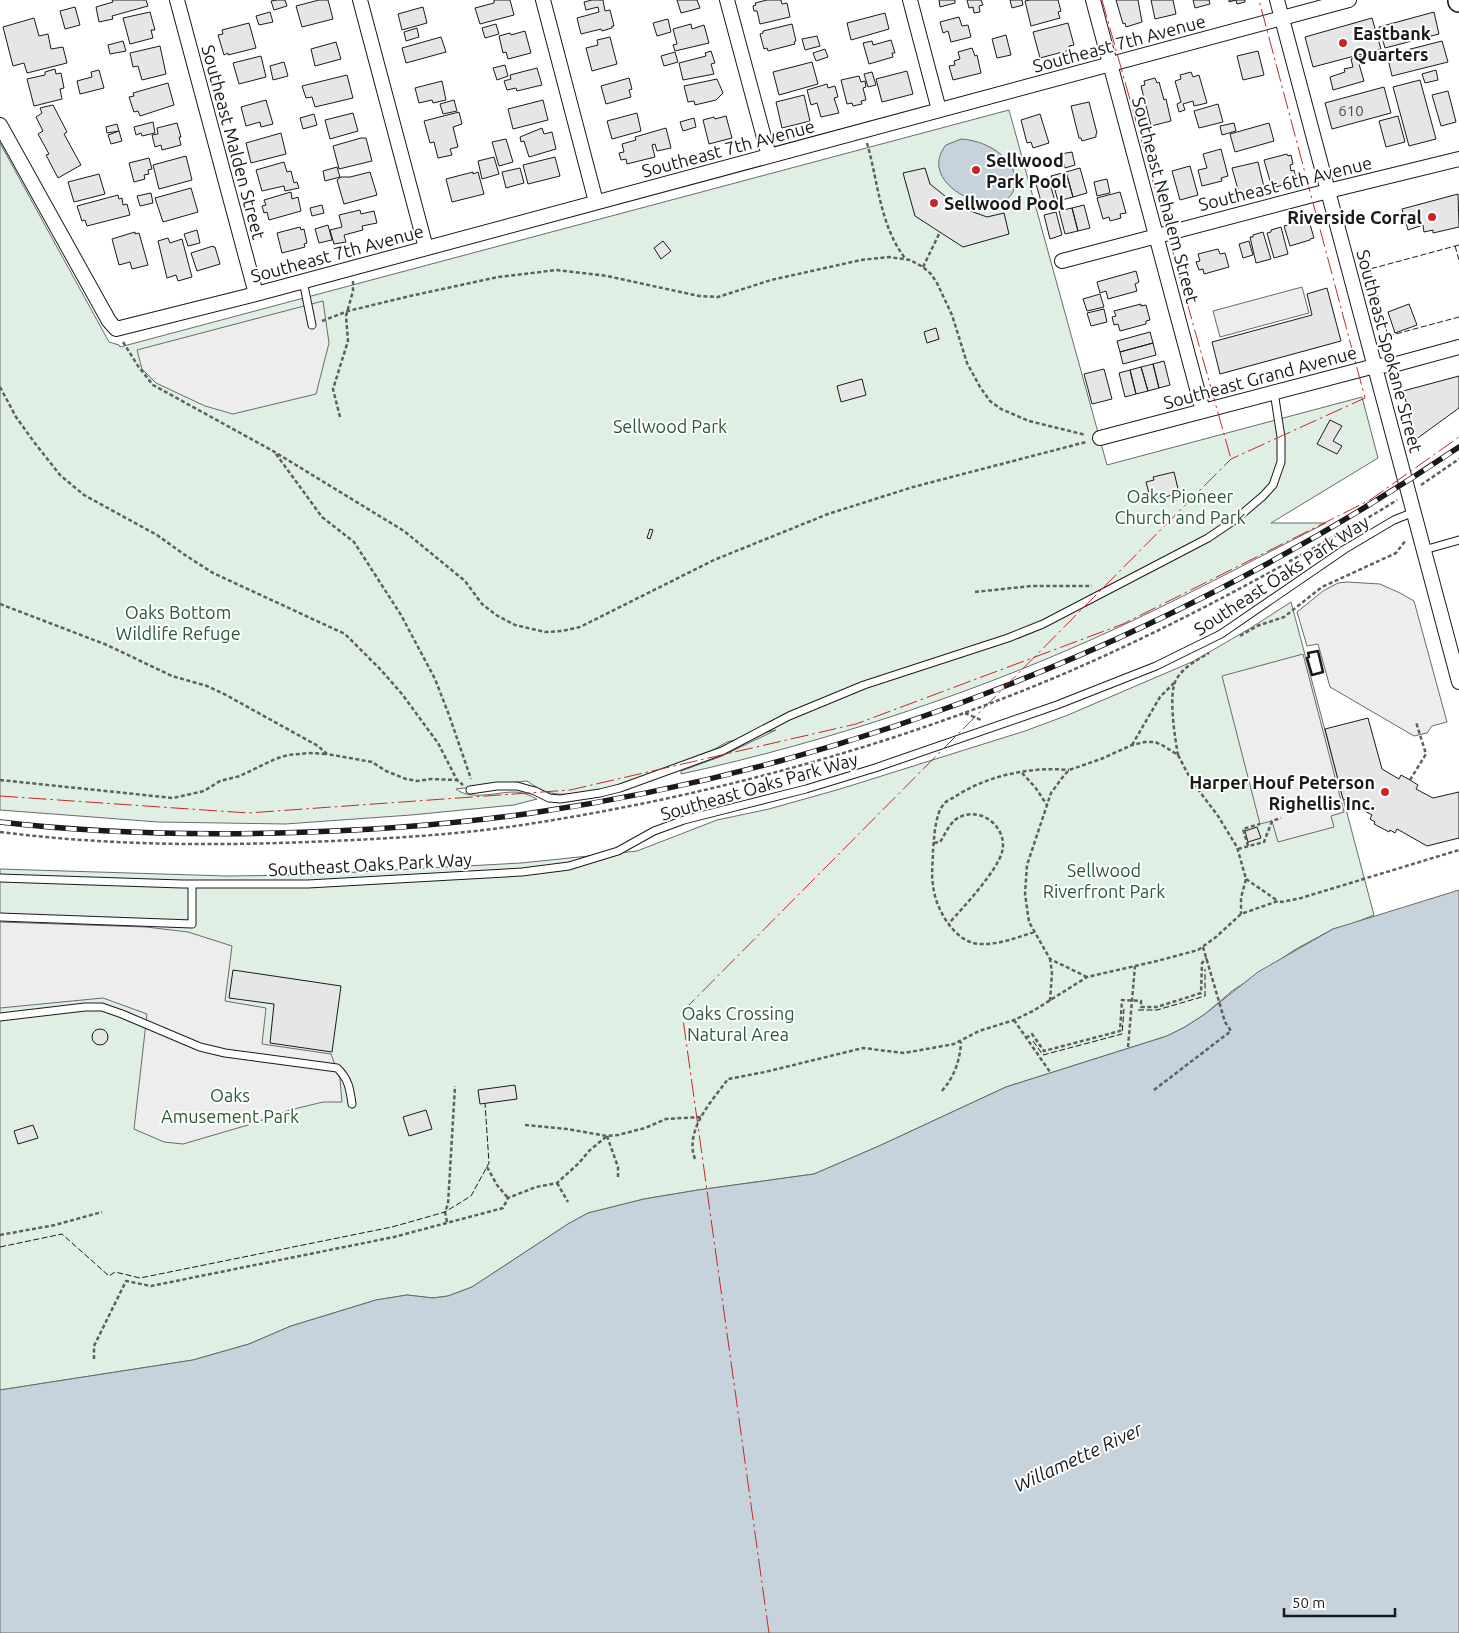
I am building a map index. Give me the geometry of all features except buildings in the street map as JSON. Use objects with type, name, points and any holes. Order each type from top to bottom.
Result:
[{"type":"street","name":"Southeast Malden Street","points":[[177,0],[256,294]]},
{"type":"street","points":[[360,0],[426,248]]},
{"type":"street","points":[[543,0],[596,202]]},
{"type":"street","points":[[727,0],[769,156]]},
{"type":"street","points":[[910,0],[939,110]]},
{"type":"street","name":"Southeast Nehalem Street","points":[[1093,0],[1203,411]]},
{"type":"street","name":"Southeast Spokane Street","points":[[1277,0],[1459,681]]},
{"type":"street","name":"Southeast 7th Avenue","points":[[116,329],[256,294],[1349,0]]},
{"type":"street","points":[[0,125],[109,321],[116,329]]},
{"type":"street","name":"Southeast 6th Avenue","points":[[1062,261],[1156,235],[1459,159]]},
{"type":"street","name":"Southeast Grand Avenue","points":[[1100,438],[1375,366],[1393,364],[1459,347]]},
{"type":"lane","points":[[302,281],[312,325]]},
{"type":"lane","points":[[470,790],[498,786],[517,786],[535,791],[549,798],[560,799],[620,788],[722,751],[788,716],[864,685],[1043,624],[1208,538],[1229,524],[1263,496],[1273,485],[1281,462],[1282,448],[1274,392]]},
{"type":"lane","name":"Southeast Oaks Park Way","points":[[0,878],[192,884],[341,883],[522,872],[560,867],[611,853],[654,831],[713,812],[875,768],[1057,705],[1176,658],[1238,624],[1361,539],[1394,520],[1414,512]]},
{"type":"lane","points":[[1424,550],[1459,540]]},
{"type":"lane","points":[[0,917],[192,924],[192,884]]},
{"type":"lane","points":[[0,1017],[85,1007],[107,1008],[200,1047],[225,1053],[337,1068],[349,1084],[352,1104]]},
{"type":"path","points":[[863,131],[884,215],[892,236],[906,259]]},
{"type":"path","points":[[923,267],[940,232]]},
{"type":"path","points":[[312,325],[348,311],[410,296],[498,277],[557,270],[607,276],[686,294],[718,297],[771,280],[829,266],[889,257],[906,259],[923,267],[937,283],[952,316],[968,363],[980,387],[990,401],[1001,410],[1029,421],[1100,438]]},
{"type":"path","points":[[340,417],[333,389],[348,341],[348,311],[353,291],[354,267]]},
{"type":"path","points":[[116,329],[138,366],[152,384],[273,451],[404,531],[448,566],[465,582],[482,604],[496,615],[515,625],[545,632],[580,627],[714,560],[828,514],[913,487],[1100,438]]},
{"type":"path","points":[[0,387],[16,417],[34,442],[60,475],[84,494],[157,535],[213,573],[345,634],[402,694],[438,743],[456,780],[470,790]]},
{"type":"path","points":[[273,451],[283,461],[322,517],[354,542],[401,615],[428,664],[442,697],[471,778],[470,790]]},
{"type":"path","points":[[1422,484],[1459,459]]},
{"type":"path","points":[[1235,639],[1257,626],[1284,617],[1322,587],[1396,553],[1409,536],[1418,530]]},
{"type":"path","points":[[974,592],[1031,586],[1116,586]]},
{"type":"path","points":[[0,604],[107,644],[172,676],[207,686],[226,694],[318,746],[327,754]]},
{"type":"path","points":[[1132,745],[1160,697],[1182,672],[1210,653]]},
{"type":"path","points":[[1175,682],[1173,700],[1178,755],[1191,780],[1227,829],[1238,849],[1246,879],[1241,914]]},
{"type":"path","points":[[1410,780],[1426,754],[1416,722]]},
{"type":"path","points":[[1034,932],[1008,941],[977,944],[957,934],[949,924],[939,906],[932,886],[936,821],[943,804],[960,793],[1002,776],[1050,769],[1069,770],[1101,759],[1132,745],[1145,742],[1155,742],[1178,755]]},
{"type":"path","points":[[0,780],[173,798],[204,791],[220,781],[240,776],[275,759],[288,755],[309,753],[327,754],[372,762],[386,771],[406,779],[418,781],[431,779],[456,780]]},
{"type":"path","points":[[1050,1001],[1052,973],[1050,959],[1034,932],[1026,910],[1025,879],[1033,846],[1055,785],[1069,770]]},
{"type":"path","points":[[1022,773],[1035,786],[1047,805]]},
{"type":"path","points":[[934,843],[940,842],[956,820],[965,815],[990,819],[1000,831],[1003,840],[1002,852],[997,863],[949,924]]},
{"type":"path","points":[[1238,849],[1264,842],[1272,821],[1281,818]]},
{"type":"path","points":[[1248,846],[1243,829],[1260,824]]},
{"type":"path","points":[[0,832],[7,833]]},
{"type":"path","points":[[696,1159],[692,1150],[693,1138],[701,1117],[728,1079],[863,1048],[904,1053],[961,1042],[979,1031],[1014,1020],[1033,1011],[1087,977],[1181,956],[1198,950],[1216,937],[1241,914],[1278,901],[1301,898],[1459,850]]},
{"type":"path","points":[[1246,879],[1278,901]]},
{"type":"path","points":[[1154,1090],[1231,1031],[1225,1022],[1203,946]]},
{"type":"path","points":[[1026,1038],[1032,1034],[1044,1051],[1120,1031],[1122,1000],[1141,1001],[1141,1007],[1157,1007],[1201,994],[1202,963],[1207,958]]},
{"type":"path","points":[[1050,959],[1087,977]]},
{"type":"path","points":[[1128,1047],[1135,966]]},
{"type":"path","points":[[1014,1020],[1050,1072]]},
{"type":"path","points":[[942,1091],[958,1063],[961,1042]]},
{"type":"path","points":[[447,1222],[445,1212],[448,1204],[454,1086]]},
{"type":"path","points":[[526,1125],[567,1129],[607,1136],[645,1128],[666,1119],[701,1117]]},
{"type":"path","points":[[607,1136],[618,1167],[618,1177]]},
{"type":"path","points":[[94,1358],[94,1346],[126,1281],[151,1286],[394,1237],[503,1208],[508,1198],[536,1187],[557,1183],[607,1136]]},
{"type":"path","points":[[487,1167],[497,1185],[508,1198]]},
{"type":"path","points":[[557,1183],[568,1202]]},
{"type":"path","points":[[0,1235],[102,1212]]},
{"type":"green space","points":[[1009,110],[1107,465],[1362,397],[1378,458],[1271,523],[1326,523],[1196,590],[1117,628],[1012,673],[903,713],[848,730],[792,747],[681,774],[681,771],[722,756],[776,730],[727,742],[713,750],[655,772],[588,792],[551,793],[527,781],[456,789],[469,795],[517,792],[537,799],[514,805],[285,824],[158,822],[0,810],[0,143],[109,342],[120,347]]},
{"type":"green space","points":[[1291,602],[1374,915],[1333,929],[1296,949],[1232,991],[1205,1014],[1167,1036],[1006,1087],[814,1174],[644,1199],[588,1213],[472,1287],[448,1296],[433,1298],[407,1295],[376,1300],[291,1326],[249,1344],[193,1360],[0,1390],[0,869],[227,876],[303,875],[521,863],[637,851],[717,820],[769,809],[840,789],[1025,731],[1068,715],[1194,661]]},
{"type":"shaded area","points":[[1302,287],[1309,313],[1220,337],[1213,311]]},
{"type":"shaded area","points":[[323,301],[329,343],[316,394],[233,414],[205,406],[156,383],[142,369],[137,350]]},
{"type":"shaded area","points":[[1338,583],[1380,584],[1414,601],[1447,722],[1432,726],[1427,733],[1414,736],[1330,687],[1318,644],[1307,646],[1297,612],[1323,591]]},
{"type":"shaded area","points":[[1303,654],[1344,812],[1331,816],[1334,827],[1278,842],[1272,821],[1260,824],[1222,676]]},
{"type":"shaded area","points":[[0,922],[146,927],[188,932],[232,946],[225,1001],[266,1008],[262,1044],[331,1054],[340,1079],[342,1102],[323,1102],[290,1110],[248,1125],[183,1144],[164,1142],[134,1129],[147,1014],[103,998],[0,1008]]},
{"type":"water","name":"Sellwood Park Pool","points":[[961,139],[985,145],[1008,161],[1013,170],[1015,180],[1010,196],[998,203],[983,203],[967,197],[952,188],[942,176],[939,161],[946,145]]},
{"type":"water","name":"Willamette River","points":[[1459,890],[1459,1633],[0,1633],[0,1390],[193,1360],[249,1344],[291,1326],[376,1300],[407,1295],[433,1298],[448,1296],[472,1287],[588,1213],[644,1199],[814,1174],[1006,1087],[1167,1036],[1205,1014],[1258,972],[1333,929]]},
{"type":"railway","points":[[0,822],[69,829],[208,834],[342,831],[405,827],[532,813],[656,791],[778,761],[898,725],[1016,682],[1132,632],[1244,576],[1353,514],[1459,447]]},
{"type":"fence","points":[[1459,245],[1370,269],[1388,336],[1459,317]]},
{"type":"fence","points":[[1455,246],[1459,260]]},
{"type":"fence","points":[[1138,1010],[1157,1010],[1205,996],[1205,969]]},
{"type":"fence","points":[[1033,1041],[1043,1055],[1122,1034],[1124,1009]]},
{"type":"fence","points":[[0,1247],[62,1234],[109,1276],[115,1272],[140,1278],[392,1227],[445,1212],[471,1196],[489,1163],[485,1103]]},
{"type":"wall","points":[[1318,651],[1323,672],[1312,675],[1307,658],[1309,657],[1308,653],[1318,651]]},
{"type":"power","points":[[1102,0],[1231,459]]},
{"type":"power","points":[[769,1633],[682,1012],[1231,459],[1365,398],[1259,0]]},
{"type":"power","points":[[0,796],[248,813],[570,790],[856,724],[1123,624],[1370,500],[1459,437]]},
{"type":"place","name":"Eastbank Quarters","points":[[1343,43]]},
{"type":"place","name":"Sellwood Park Pool","points":[[976,170]]},
{"type":"place","name":"Sellwood Pool","points":[[934,203]]},
{"type":"place","name":"Riverside Corral","points":[[1432,217]]},
{"type":"place","name":"Harper Houf Peterson Righellis Inc.","points":[[1385,792]]},
{"type":"park label","name":"Sellwood Park","points":[[670,426]]},
{"type":"park label","name":"Oaks Pioneer Church and Park","points":[[1180,506]]},
{"type":"park label","name":"Oaks Bottom Wildlife Refuge","points":[[178,622]]},
{"type":"park label","name":"Sellwood Riverfront Park","points":[[1104,880]]},
{"type":"park label","name":"Oaks Crossing Natural Area","points":[[738,1023]]},
{"type":"park label","name":"Oaks Amusement Park","points":[[230,1105]]}]
